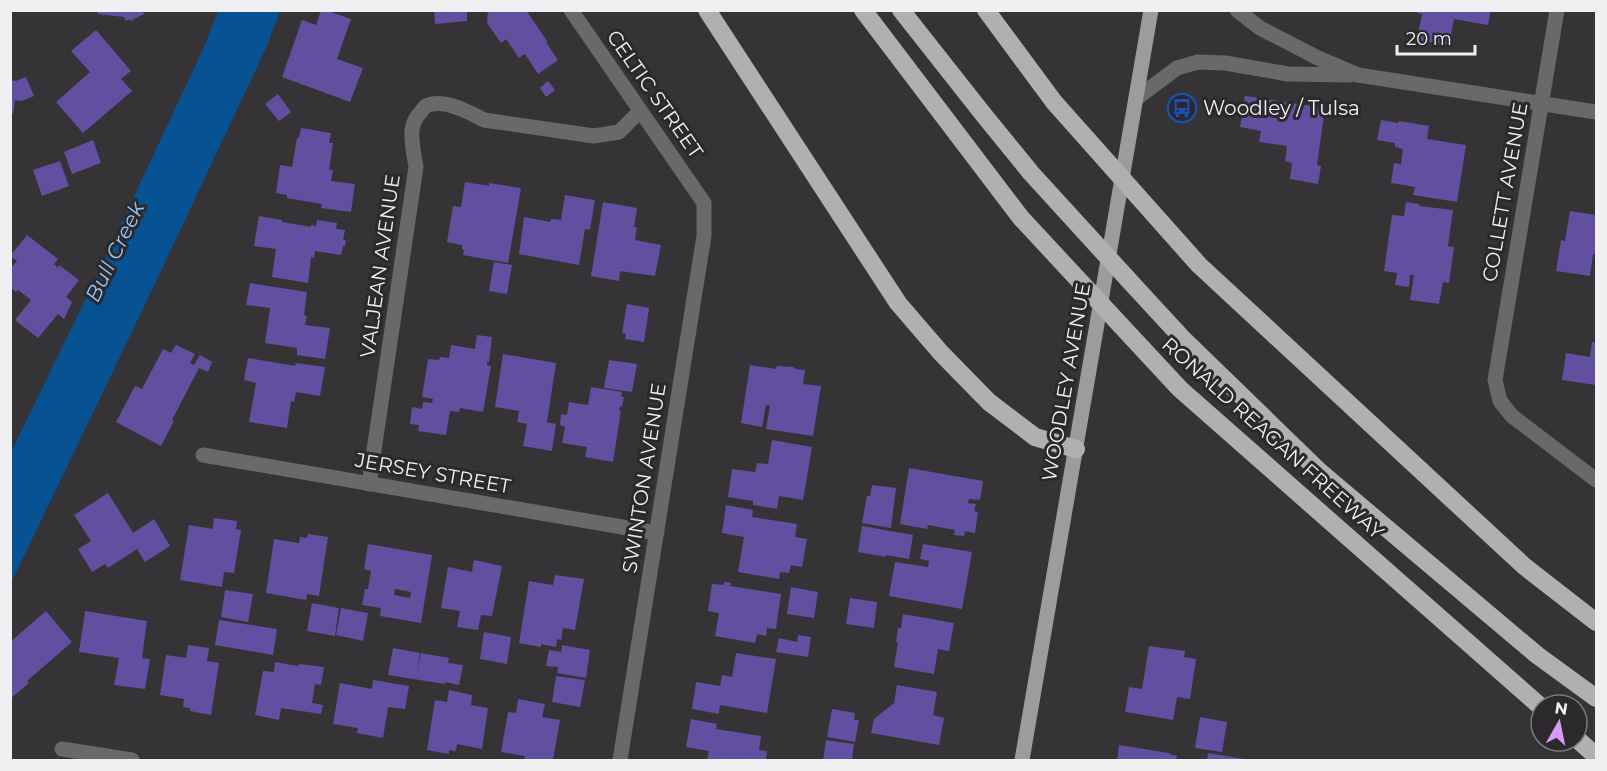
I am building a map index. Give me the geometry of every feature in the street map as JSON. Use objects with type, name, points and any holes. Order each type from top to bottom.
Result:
[{"type":"highway","points":[[707,10],[892,293],[941,353],[989,402],[1035,437],[1076,449]]},
{"type":"highway","name":"RONALD REAGAN FREEWAY","points":[[862,10],[1021,218],[1180,389],[1529,696]]},
{"type":"highway","points":[[901,10],[1031,173],[1184,340],[1320,472],[1537,656],[1596,698]]},
{"type":"highway","points":[[986,10],[1054,102],[1199,265],[1524,566],[1596,622]]},
{"type":"main road","name":"WOODLEY AVENUE","points":[[1022,760],[1151,10]]},
{"type":"street","name":"CELTIC STREET","points":[[571,10],[704,202]]},
{"type":"street","points":[[1237,10],[1260,28],[1318,58],[1358,75]]},
{"type":"street","name":"COLLETT AVENUE","points":[[1557,10],[1495,380],[1500,401],[1512,416],[1596,480]]},
{"type":"street","points":[[1137,98],[1177,68],[1198,62],[1225,63],[1288,74],[1358,75],[1596,112]]},
{"type":"street","name":"VALJEAN AVENUE","points":[[369,484],[416,167],[412,128],[417,116],[426,106],[441,104],[470,112],[484,120],[594,136],[619,132],[640,111]]},
{"type":"street","name":"SWINTON AVENUE","points":[[620,760],[704,236],[704,202]]},
{"type":"street","name":"JERSEY STREET","points":[[203,455],[657,533]]},
{"type":"street","points":[[62,749],[132,760]]},
{"type":"water","name":"Bull Creek","points":[[218,11],[280,11],[267,46],[11,583],[11,452],[92,286],[204,47]]},
{"type":"building","points":[[97,10],[147,10],[143,12],[144,14],[126,21],[124,17],[98,14]]},
{"type":"building","points":[[321,10],[351,19],[337,59],[363,68],[350,102],[282,77],[302,20],[316,25]]},
{"type":"building","points":[[434,10],[467,10],[467,21],[435,24]]},
{"type":"building","points":[[488,10],[526,10],[558,60],[538,74],[525,54],[519,58],[506,39],[501,43],[487,23]]},
{"type":"building","points":[[1418,10],[1491,10],[1488,25],[1454,19],[1449,45],[1417,40],[1422,14],[1417,13]]},
{"type":"building","points":[[96,30],[131,71],[121,79],[132,91],[83,133],[56,102],[90,72],[71,51]]},
{"type":"building","points":[[26,77],[34,96],[22,101],[15,100],[13,114],[10,113],[10,80],[16,81]]},
{"type":"building","points":[[548,81],[555,90],[546,97],[540,88]]},
{"type":"building","points":[[278,94],[291,112],[279,121],[265,104]]},
{"type":"building","points":[[1245,96],[1325,108],[1317,165],[1321,166],[1318,184],[1290,179],[1292,163],[1285,161],[1287,146],[1259,142],[1261,131],[1240,127]]},
{"type":"building","points":[[1381,120],[1429,126],[1427,139],[1466,145],[1457,202],[1413,195],[1415,187],[1391,183],[1394,163],[1401,164],[1403,149],[1395,147],[1395,143],[1377,140]]},
{"type":"building","points":[[301,128],[331,133],[329,143],[333,143],[329,170],[333,170],[331,181],[355,184],[351,212],[321,208],[322,204],[287,198],[287,195],[276,193],[280,165],[292,167]]},
{"type":"building","points":[[93,140],[101,163],[72,174],[64,152]]},
{"type":"building","points":[[60,161],[69,186],[42,196],[33,170]]},
{"type":"building","points":[[465,182],[521,188],[508,263],[463,255],[462,245],[447,242],[453,206],[461,207]]},
{"type":"building","points":[[565,195],[595,200],[590,230],[585,229],[579,265],[519,254],[524,217],[550,222],[551,219],[561,220]]},
{"type":"building","points":[[603,202],[637,208],[634,227],[637,227],[635,240],[661,245],[655,276],[620,271],[619,281],[591,276]]},
{"type":"building","points":[[1406,202],[1453,210],[1448,246],[1454,247],[1449,283],[1443,282],[1439,304],[1410,300],[1414,275],[1410,275],[1409,287],[1395,285],[1397,273],[1384,271],[1392,215],[1404,216]]},
{"type":"building","points":[[1570,211],[1596,215],[1596,254],[1593,254],[1590,276],[1556,271],[1561,240],[1565,241]]},
{"type":"building","points":[[259,216],[311,227],[311,225],[316,226],[317,220],[337,223],[336,229],[345,230],[343,240],[346,240],[345,246],[343,246],[341,255],[315,251],[314,258],[311,257],[308,283],[272,277],[276,249],[254,246]]},
{"type":"building","points":[[27,235],[58,259],[54,264],[58,268],[59,265],[79,280],[66,297],[72,302],[64,319],[58,314],[38,338],[15,320],[31,300],[10,287],[10,269],[17,261],[10,256]]},
{"type":"building","points":[[494,262],[512,265],[507,294],[489,291]]},
{"type":"building","points":[[250,283],[307,292],[305,325],[330,328],[325,359],[297,355],[297,348],[265,343],[270,308],[246,305]]},
{"type":"building","points":[[627,304],[649,308],[644,342],[625,339],[626,334],[622,333]]},
{"type":"building","points":[[477,335],[492,337],[489,362],[487,361],[487,365],[491,366],[483,412],[460,408],[459,412],[450,411],[446,435],[418,431],[419,425],[410,424],[412,407],[422,409],[423,402],[432,403],[433,399],[422,397],[428,359],[449,358],[451,345],[475,349]]},
{"type":"building","points":[[1592,342],[1596,343],[1596,385],[1562,380],[1566,353],[1590,357]]},
{"type":"building","points":[[176,345],[195,354],[190,363],[194,365],[200,355],[212,362],[208,372],[199,368],[161,446],[116,422],[135,386],[142,389],[163,349],[171,353]]},
{"type":"building","points":[[503,354],[556,363],[547,422],[556,424],[552,451],[523,446],[527,424],[517,422],[519,411],[495,407]]},
{"type":"building","points":[[248,358],[295,366],[296,363],[325,367],[320,396],[296,392],[294,402],[291,401],[287,428],[249,422],[256,383],[244,380]]},
{"type":"building","points":[[609,360],[637,364],[632,392],[604,388]]},
{"type":"building","points":[[750,365],[776,369],[777,366],[793,367],[805,370],[803,384],[821,386],[813,436],[766,429],[770,406],[766,405],[762,427],[741,423]]},
{"type":"building","points":[[591,387],[622,392],[621,397],[624,397],[619,411],[621,411],[613,462],[585,457],[587,447],[562,443],[565,427],[560,425],[561,414],[567,415],[569,402],[588,405]]},
{"type":"building","points":[[772,440],[812,447],[803,500],[779,496],[777,509],[753,505],[753,501],[728,497],[732,469],[755,472],[757,463],[768,464]]},
{"type":"building","points":[[909,468],[983,481],[980,500],[969,499],[968,503],[976,504],[974,511],[978,512],[975,533],[965,531],[964,536],[954,535],[955,530],[928,525],[927,529],[900,524]]},
{"type":"building","points":[[872,485],[896,488],[891,528],[862,523],[867,496],[870,496]]},
{"type":"building","points":[[108,493],[133,533],[154,519],[170,546],[145,562],[137,549],[108,568],[105,564],[92,572],[78,549],[91,541],[74,515]]},
{"type":"building","points":[[726,505],[753,510],[752,517],[797,524],[795,537],[807,539],[802,567],[791,565],[789,573],[780,572],[779,579],[738,572],[744,537],[722,533]]},
{"type":"building","points":[[214,518],[237,521],[236,529],[241,530],[234,573],[224,572],[222,587],[180,580],[189,525],[213,529]]},
{"type":"building","points":[[862,526],[913,535],[909,559],[858,552]]},
{"type":"building","points":[[308,534],[328,537],[319,596],[307,594],[306,600],[266,593],[274,539],[299,543],[300,537],[307,538]]},
{"type":"building","points":[[368,544],[432,555],[421,623],[380,616],[381,608],[362,605],[371,571],[364,569]],"holes":[[[395,589],[411,592],[410,598],[394,595]]]},
{"type":"building","points":[[923,544],[972,552],[962,609],[889,596],[895,562],[928,567],[929,561],[920,559]]},
{"type":"building","points":[[474,560],[502,566],[492,616],[481,615],[478,630],[457,627],[460,611],[441,608],[448,567],[472,572]]},
{"type":"building","points":[[555,575],[584,579],[575,630],[563,628],[561,640],[557,639],[556,647],[519,643],[529,581],[553,585]]},
{"type":"building","points":[[724,582],[731,583],[730,586],[781,594],[776,629],[767,628],[766,636],[757,634],[755,643],[715,636],[719,613],[708,611],[712,584],[724,585]]},
{"type":"building","points":[[791,587],[818,592],[814,618],[787,614]]},
{"type":"building","points":[[225,590],[253,594],[248,622],[221,617]]},
{"type":"building","points":[[850,598],[877,602],[874,628],[846,624]]},
{"type":"building","points":[[312,603],[339,608],[335,636],[307,631]]},
{"type":"building","points":[[341,608],[368,613],[363,641],[336,635]]},
{"type":"building","points":[[46,611],[72,642],[10,699],[10,642]]},
{"type":"building","points":[[85,611],[147,621],[142,658],[150,659],[145,689],[114,685],[119,658],[79,652]]},
{"type":"building","points":[[903,614],[954,623],[949,651],[938,649],[934,674],[894,667],[898,628],[901,628]]},
{"type":"building","points":[[219,620],[277,629],[273,655],[215,645]]},
{"type":"building","points":[[484,632],[511,637],[507,664],[480,659]]},
{"type":"building","points":[[798,635],[811,637],[808,657],[776,652],[779,638],[797,642]]},
{"type":"building","points":[[188,645],[209,648],[207,661],[219,663],[211,715],[190,711],[190,708],[183,707],[184,699],[160,695],[166,655],[186,658]]},
{"type":"building","points":[[562,645],[590,650],[586,678],[557,673],[558,667],[546,666],[549,650],[561,652]]},
{"type":"building","points":[[1149,646],[1185,651],[1184,657],[1196,659],[1190,699],[1177,697],[1173,720],[1125,712],[1129,687],[1142,689]]},
{"type":"building","points":[[393,648],[420,653],[417,673],[421,653],[449,658],[448,663],[463,665],[459,685],[388,675]]},
{"type":"building","points":[[736,653],[776,659],[767,713],[720,705],[719,714],[692,709],[696,682],[720,686],[722,675],[732,677]]},
{"type":"building","points":[[275,662],[324,667],[321,685],[315,684],[312,703],[323,705],[321,714],[281,708],[279,720],[255,715],[263,671],[274,672]]},
{"type":"building","points":[[556,676],[585,680],[580,707],[552,702]]},
{"type":"building","points":[[373,680],[409,686],[405,709],[388,707],[383,738],[357,733],[358,728],[333,724],[340,683],[372,689]]},
{"type":"building","points":[[897,685],[937,692],[933,715],[944,718],[939,745],[871,733],[874,719],[894,703]]},
{"type":"building","points":[[449,690],[472,695],[471,705],[488,708],[482,749],[457,744],[456,751],[449,750],[449,754],[427,750],[435,700],[447,702]]},
{"type":"building","points":[[518,699],[545,704],[542,717],[560,720],[553,760],[524,760],[525,756],[501,752],[508,712],[516,713]]},
{"type":"building","points":[[832,709],[855,713],[854,720],[859,720],[855,742],[827,737]]},
{"type":"building","points":[[1200,717],[1227,722],[1222,752],[1195,748]]},
{"type":"building","points":[[691,719],[717,724],[716,729],[761,736],[759,750],[767,751],[766,760],[707,760],[709,751],[686,747]]},
{"type":"building","points":[[826,740],[854,744],[852,760],[823,760]]},
{"type":"building","points":[[1119,745],[1177,756],[1176,760],[1117,760]]},
{"type":"building","points":[[1208,753],[1244,759],[1244,760],[1207,760]]},
{"type":"place","name":"Woodley / Tulsa","points":[[1182,108]]}]
